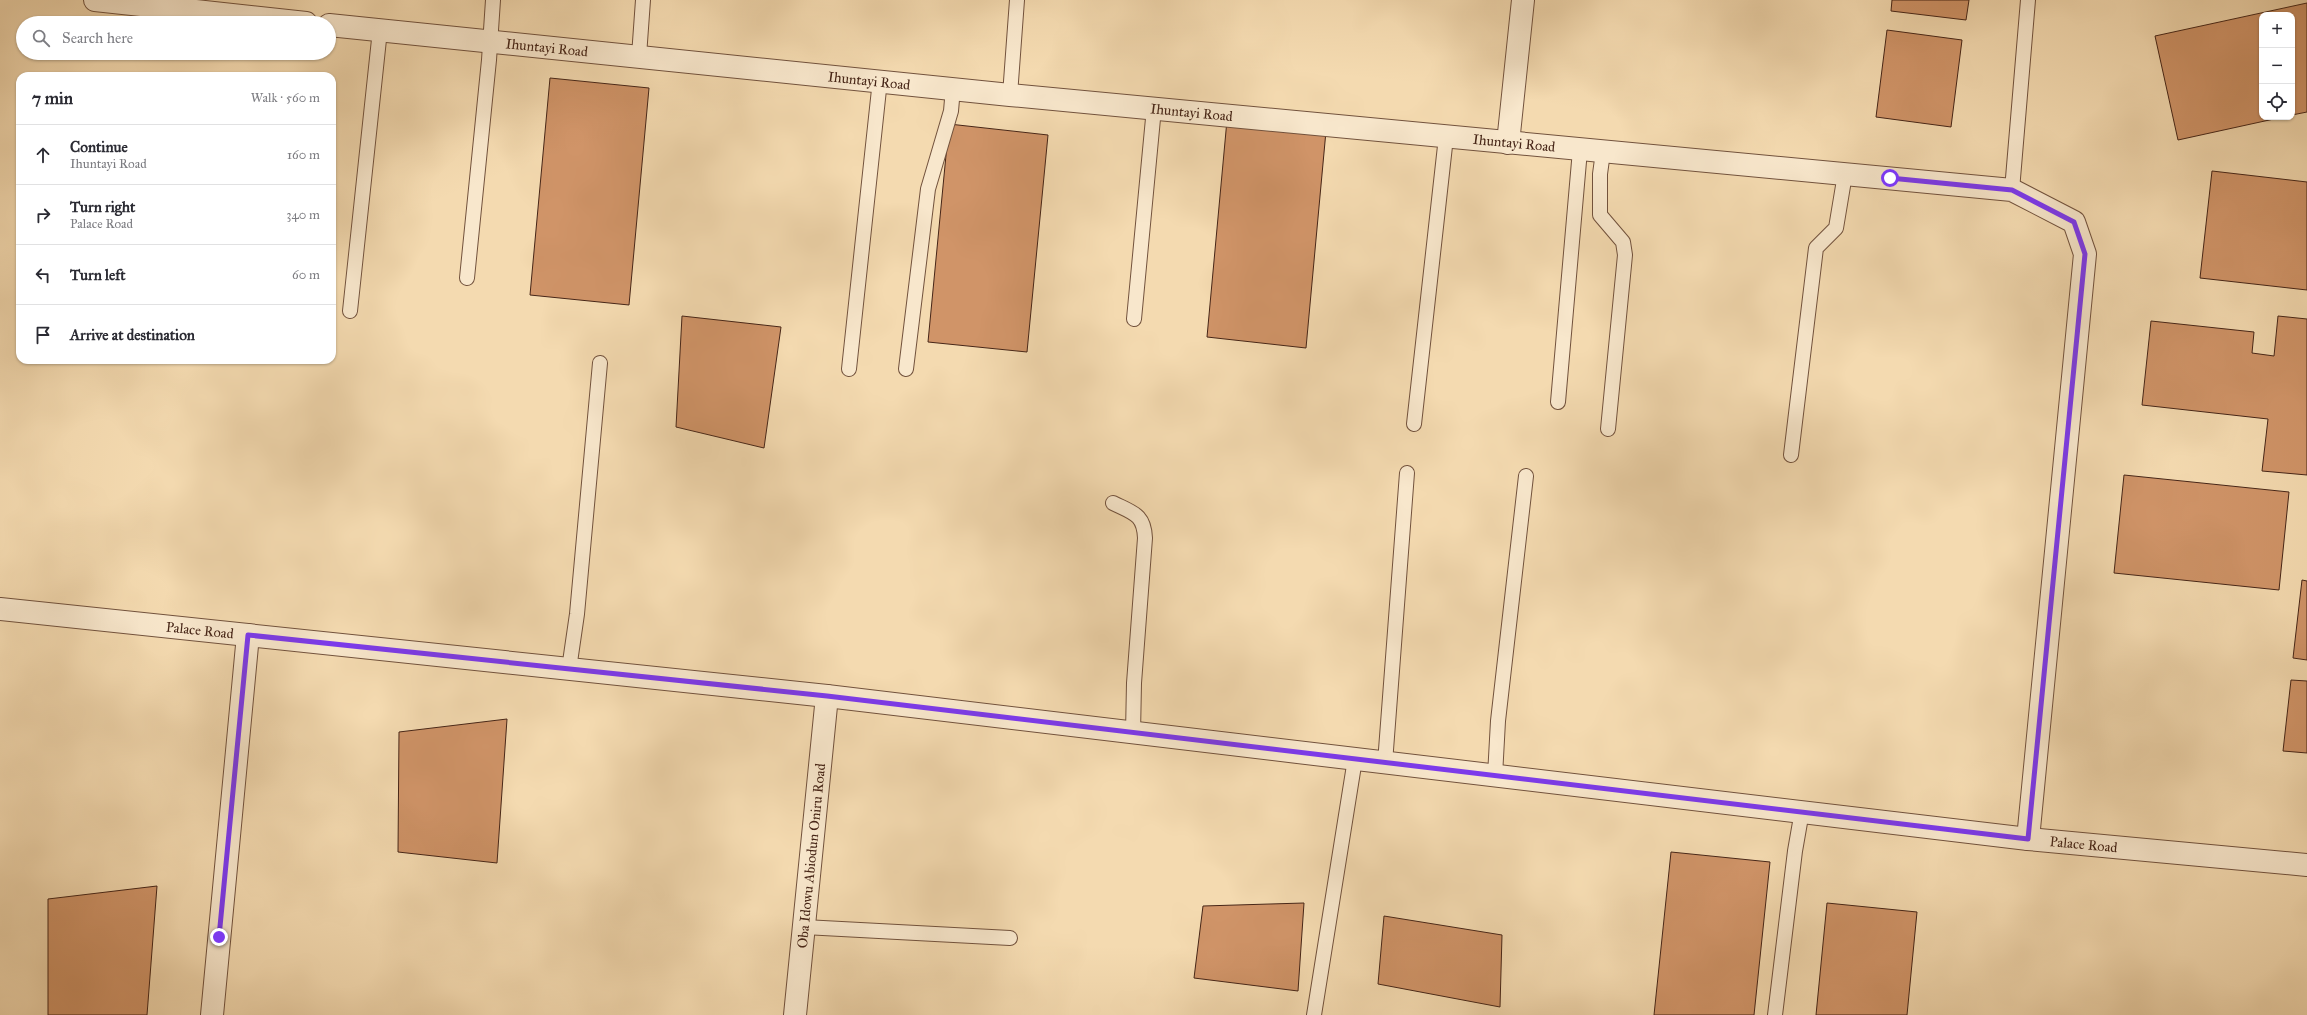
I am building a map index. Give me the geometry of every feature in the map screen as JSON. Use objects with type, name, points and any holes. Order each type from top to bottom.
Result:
[{"type":"street","points":[[95,0],[206,6],[265,16]]},
{"type":"street","points":[[1508,143],[1523,0]]},
{"type":"street","name":"Ihuntayi Road","points":[[336,26],[880,80],[1010,95],[2012,190],[2074,222],[2085,254],[2028,839]]},
{"type":"street","name":"Palace Road","points":[[0,609],[827,696],[2028,839],[2307,865]]},
{"type":"street","points":[[212,1015],[248,635]]},
{"type":"street","name":"Oba Idowu Abiodun Oniru Road","points":[[795,1015],[827,696]]},
{"type":"lane","points":[[468,278],[493,0]]},
{"type":"lane","points":[[639,56],[643,0]]},
{"type":"lane","points":[[1010,95],[1017,0]]},
{"type":"lane","points":[[2012,190],[2028,0]]},
{"type":"lane","points":[[350,311],[380,30]]},
{"type":"lane","points":[[849,369],[880,80]]},
{"type":"lane","points":[[906,369],[928,189],[951,111],[953,88]]},
{"type":"lane","points":[[1134,319],[1154,108]]},
{"type":"lane","points":[[1414,424],[1446,137]]},
{"type":"lane","points":[[1558,402],[1580,150]]},
{"type":"lane","points":[[1603,152],[1600,174],[1600,215],[1623,242],[1625,255],[1608,429]]},
{"type":"lane","points":[[1792,455],[1816,248],[1836,228],[1845,174]]},
{"type":"lane","points":[[569,670],[577,614],[600,364]]},
{"type":"lane","points":[[1385,763],[1407,473]]},
{"type":"lane","points":[[1495,776],[1498,721],[1526,476]]},
{"type":"lane","points":[[1114,503],[1138,516],[1144,524],[1145,538],[1134,683],[1133,733]]},
{"type":"lane","points":[[1314,1015],[1355,759]]},
{"type":"lane","points":[[1775,1015],[1795,851],[1802,811]]},
{"type":"lane","points":[[804,927],[1010,938]]},
{"type":"building","points":[[1892,0],[1969,0],[1966,20],[1891,11]]},
{"type":"building","points":[[2307,3],[2307,112],[2295,114],[2295,12],[2266,12]]},
{"type":"building","points":[[2259,13],[2259,120],[2269,120],[2178,140],[2155,36]]},
{"type":"building","points":[[1887,30],[1962,40],[1951,127],[1876,117]]},
{"type":"building","points":[[550,78],[649,88],[629,305],[530,295]]},
{"type":"building","points":[[1227,120],[1326,131],[1306,348],[1207,337]]},
{"type":"building","points":[[949,124],[1048,135],[1027,352],[928,342]]},
{"type":"building","points":[[2212,171],[2307,182],[2307,290],[2200,278]]},
{"type":"building","points":[[682,316],[781,327],[764,448],[676,427]]},
{"type":"building","points":[[2278,316],[2307,319],[2307,475],[2262,471],[2268,419],[2142,405],[2151,321],[2254,332],[2252,353],[2274,356]]},
{"type":"building","points":[[2124,475],[2289,492],[2279,590],[2114,573]]},
{"type":"building","points":[[2302,580],[2307,581],[2307,660],[2293,658]]},
{"type":"building","points":[[2291,680],[2307,681],[2307,753],[2283,751]]},
{"type":"building","points":[[507,719],[497,863],[398,852],[399,732]]},
{"type":"building","points":[[1671,852],[1770,862],[1754,1015],[1654,1015]]},
{"type":"building","points":[[157,886],[147,1015],[48,1015],[48,899]]},
{"type":"building","points":[[1304,903],[1298,991],[1194,978],[1203,906]]},
{"type":"building","points":[[1827,903],[1917,912],[1907,1015],[1816,1015]]},
{"type":"building","points":[[1384,916],[1502,935],[1500,1007],[1378,984]]},
{"type":"route","points":[[219,937],[248,635],[827,696],[2028,839],[2085,254],[2074,222],[2012,190],[1890,178]]}]
